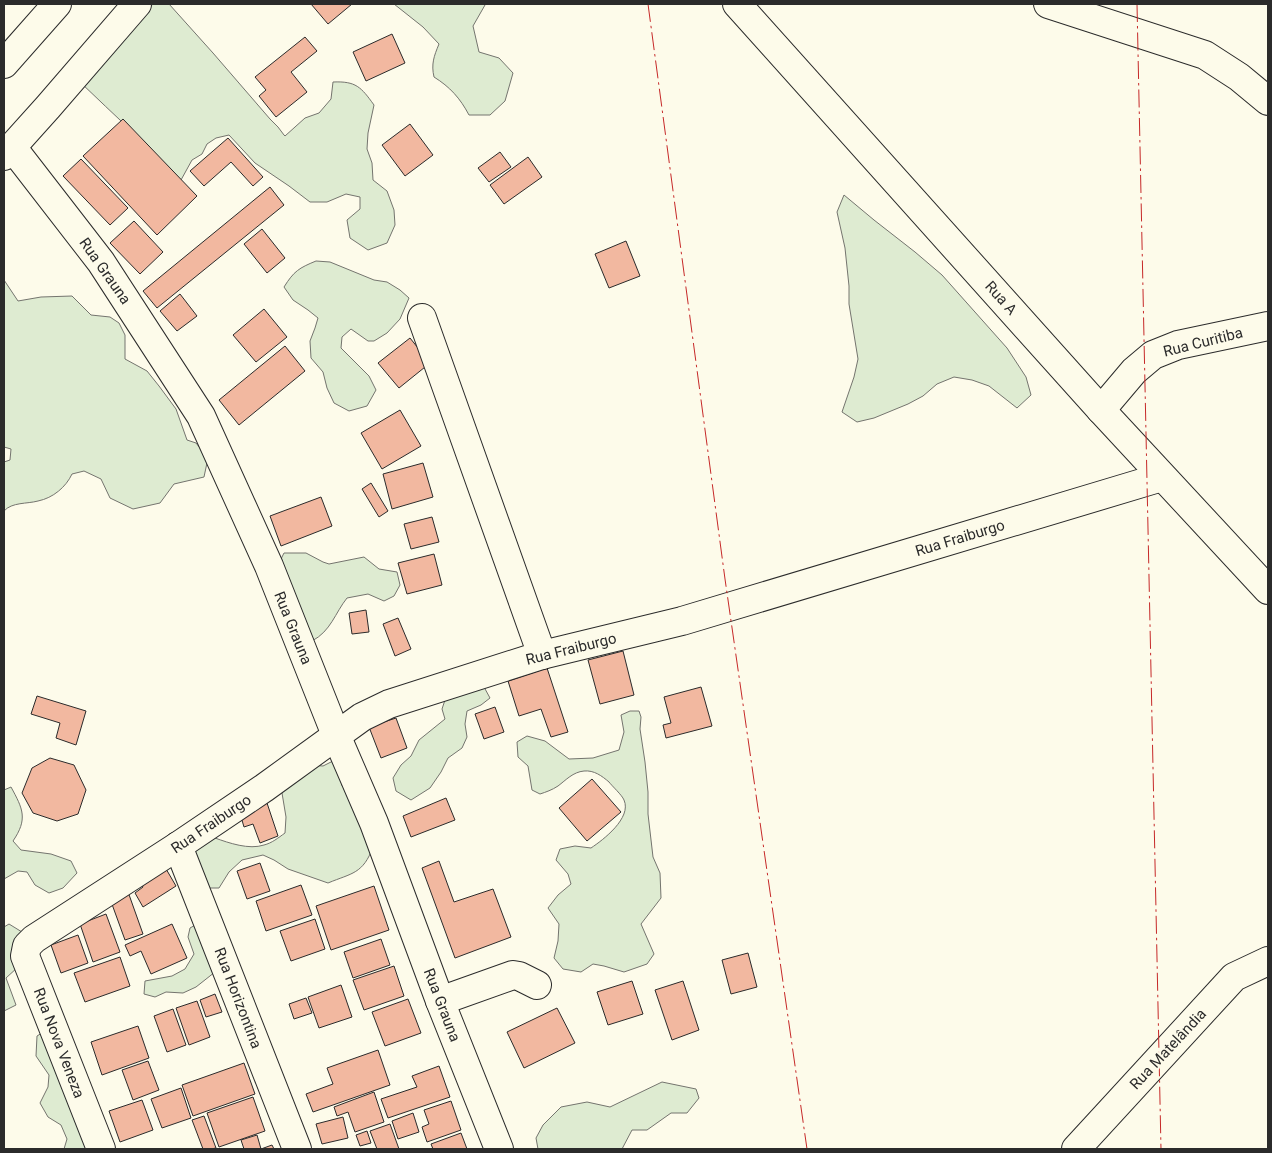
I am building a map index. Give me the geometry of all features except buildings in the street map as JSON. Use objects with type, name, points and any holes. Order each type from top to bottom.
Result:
[{"type":"street","points":[[4,64],[57,4]]},
{"type":"street","points":[[8,152],[137,4]]},
{"type":"street","name":"Rua A","points":[[737,4],[1100,410],[1162,477],[1266,583]]},
{"type":"street","points":[[1048,4],[1205,55],[1239,77],[1268,101]]},
{"type":"street","name":"Rua Grauna","points":[[8,152],[101,262],[201,416],[269,566],[336,735],[374,824],[440,1001],[499,1149]]},
{"type":"street","points":[[422,318],[542,655]]},
{"type":"street","name":"Rua Curitiba","points":[[1100,410],[1134,370],[1153,355],[1178,345],[1268,326]]},
{"type":"street","name":"Rua Fraiburgo","points":[[34,939],[264,788],[362,716],[390,704],[542,655],[682,621],[1162,477]]},
{"type":"street","name":"Rua Horizontina","points":[[178,846],[297,1149]]},
{"type":"street","name":"Rua Nova Veneza","points":[[34,939],[27,946],[25,956],[101,1149]]},
{"type":"street","name":"Rua Matelândia","points":[[1076,1149],[1234,977],[1268,961]]},
{"type":"street","points":[[440,1001],[513,974],[537,985]]},
{"type":"green space","points":[[153,4],[169,4],[285,136],[305,118],[319,113],[331,99],[333,82],[353,84],[365,94],[374,105],[368,133],[367,149],[372,163],[373,180],[387,191],[394,210],[395,225],[387,243],[368,250],[350,238],[347,220],[360,209],[360,197],[346,194],[327,202],[310,202],[255,163],[229,135],[216,138],[207,144],[202,154],[192,160],[181,180],[80,82]]},
{"type":"green space","points":[[394,4],[485,5],[473,26],[479,52],[499,58],[513,73],[505,101],[490,115],[469,115],[454,93],[434,77],[433,60],[439,44],[423,27]]},
{"type":"green space","points":[[844,195],[942,275],[1007,348],[1026,377],[1031,395],[1017,408],[989,386],[972,380],[954,377],[937,384],[923,396],[908,404],[874,418],[857,422],[842,412],[858,359],[849,304],[845,248],[837,212]]},
{"type":"green space","points":[[316,261],[330,262],[374,280],[387,282],[409,298],[400,319],[387,333],[374,341],[368,341],[351,329],[342,337],[341,348],[369,376],[376,390],[367,406],[349,411],[334,403],[327,388],[323,372],[311,358],[310,341],[318,318],[293,300],[284,287],[297,271]]},
{"type":"green space","points":[[4,280],[18,301],[41,297],[72,296],[91,315],[110,317],[119,323],[125,335],[125,359],[147,371],[176,409],[187,440],[196,443],[208,458],[204,477],[174,484],[160,503],[133,509],[110,498],[101,479],[84,471],[72,474],[63,487],[54,495],[38,501],[11,506],[4,511],[4,462],[10,460],[11,449],[4,447]]},
{"type":"green space","points":[[284,553],[306,553],[329,564],[364,557],[379,569],[397,572],[400,585],[394,596],[384,601],[368,594],[347,598],[324,632],[312,641],[279,563]]},
{"type":"green space","points":[[484,687],[490,698],[481,705],[467,711],[465,724],[467,737],[462,748],[448,758],[430,788],[411,800],[396,791],[393,778],[401,765],[411,756],[419,740],[445,719],[442,709],[445,700]]},
{"type":"green space","points":[[630,711],[639,711],[641,717],[640,729],[645,762],[653,857],[660,873],[661,898],[641,924],[654,954],[647,964],[624,972],[593,964],[581,972],[563,969],[554,958],[559,924],[548,908],[558,895],[571,884],[568,874],[556,860],[560,849],[575,846],[591,848],[609,834],[624,814],[624,800],[609,782],[591,771],[576,773],[556,787],[540,794],[532,790],[528,766],[518,757],[517,742],[527,736],[545,741],[569,759],[593,758],[619,750],[624,732],[621,715]]},
{"type":"green space","points":[[335,760],[346,768],[342,786],[352,796],[373,847],[361,868],[328,883],[288,869],[263,855],[242,860],[229,872],[219,888],[206,888],[190,853],[215,838],[252,847],[264,845],[275,840],[285,833],[286,817],[282,793],[285,780],[309,765],[323,766]]},
{"type":"green space","points":[[11,787],[22,814],[21,826],[13,841],[21,850],[51,854],[71,861],[77,873],[63,888],[49,893],[35,885],[27,872],[18,871],[4,879],[4,790]]},
{"type":"green space","points":[[199,923],[215,972],[196,987],[183,993],[166,992],[155,997],[144,994],[145,981],[172,976],[185,969],[194,954],[188,937],[190,928]]},
{"type":"green space","points":[[9,924],[22,932],[18,967],[6,978],[16,1005],[4,1011],[4,927]]},
{"type":"green space","points":[[42,1033],[88,1149],[64,1149],[67,1139],[61,1125],[48,1117],[40,1103],[48,1087],[49,1075],[36,1056],[37,1036]]},
{"type":"green space","points":[[662,1082],[696,1089],[699,1098],[687,1113],[671,1113],[647,1130],[632,1130],[622,1149],[538,1149],[536,1138],[543,1125],[561,1107],[587,1102],[610,1107]]},
{"type":"power","points":[[648,4],[725,579],[807,1149]]},
{"type":"power","points":[[1137,4],[1161,1149]]}]
